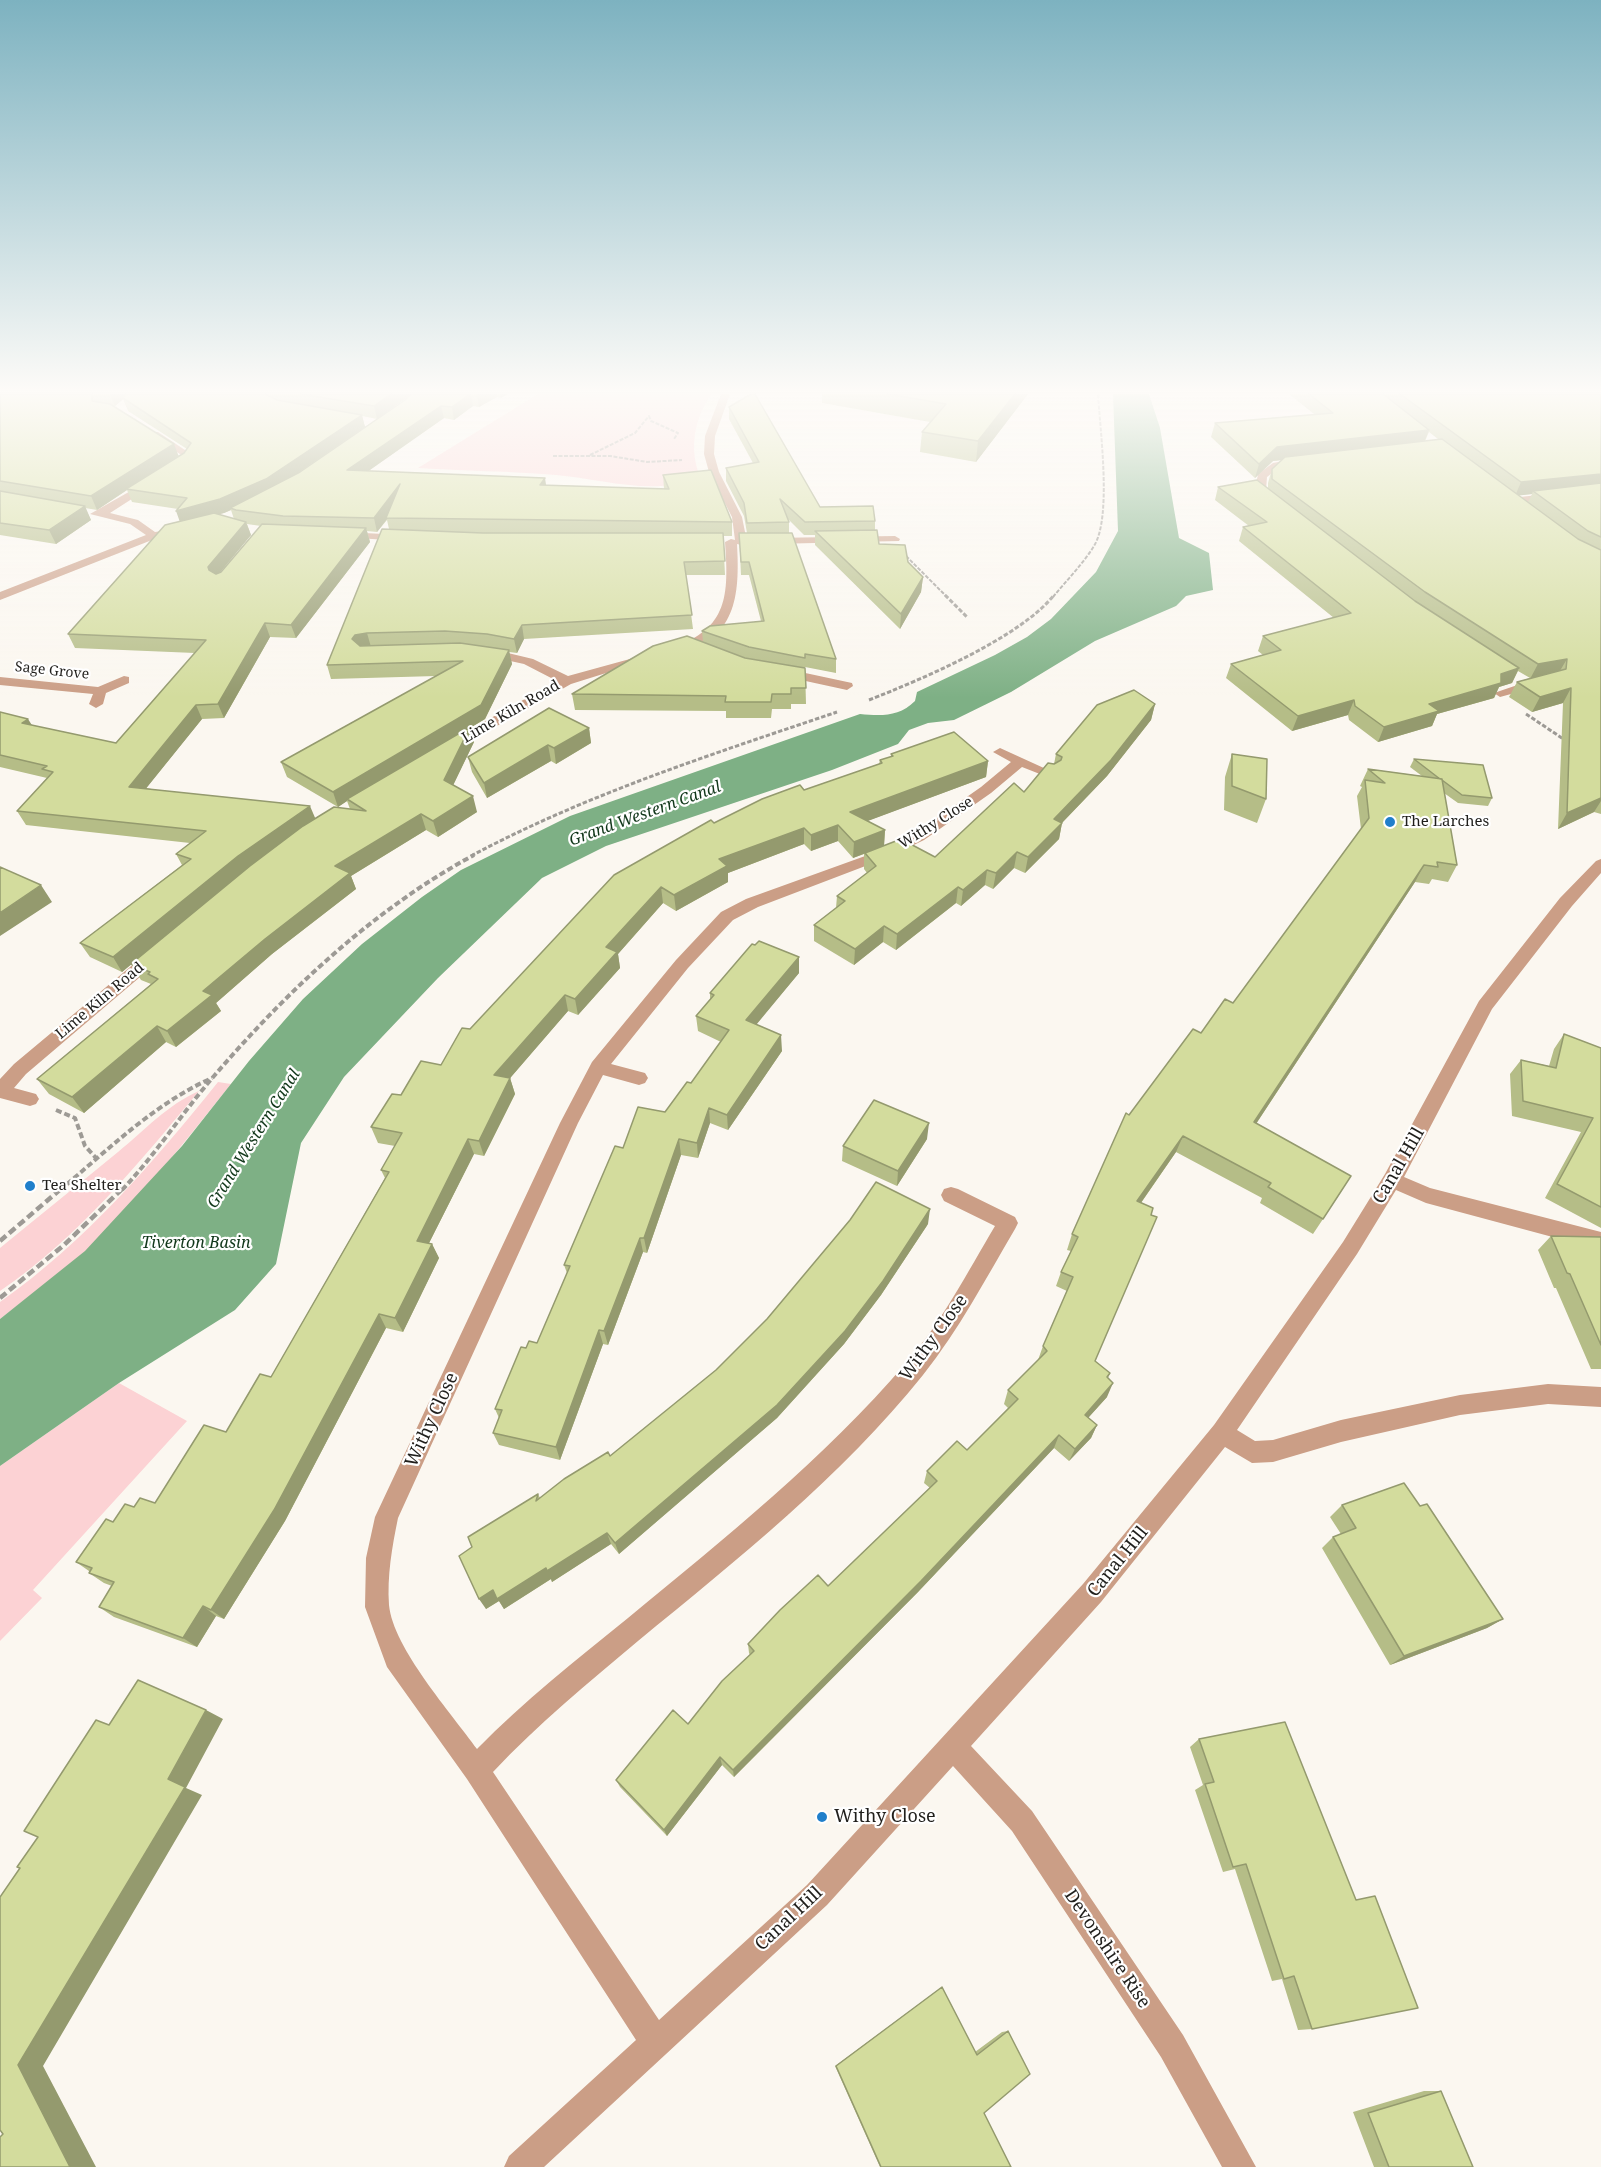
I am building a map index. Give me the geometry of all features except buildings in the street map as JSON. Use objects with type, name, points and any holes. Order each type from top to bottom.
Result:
[{"type":"street","points":[[128,495],[94,514],[136,522],[147,528],[153,536]]},
{"type":"street","name":"Lime Kiln Road","points":[[438,754],[566,681],[598,670],[691,646],[720,625],[730,608],[741,542],[737,517],[726,495]]},
{"type":"street","points":[[1262,495],[1275,507]]},
{"type":"street","points":[[1520,508],[1506,498],[1545,495]]},
{"type":"street","points":[[0,596],[153,536],[191,528]]},
{"type":"street","points":[[334,535],[414,538]]},
{"type":"street","points":[[741,542],[891,539]]},
{"type":"street","points":[[691,646],[705,654]]},
{"type":"street","name":"Lime Kiln Road","points":[[473,652],[504,654],[554,672],[566,681]]},
{"type":"street","points":[[770,670],[847,686]]},
{"type":"street","points":[[1500,693],[1522,682],[1552,679]]},
{"type":"street","name":"Sage Grove","points":[[0,681],[100,691],[124,680]]},
{"type":"street","name":"Sage Grove","points":[[96,704],[100,691]]},
{"type":"street","points":[[1000,752],[1050,774]]},
{"type":"street","name":"Withy Close","points":[[655,2041],[476,1770],[396,1658],[377,1606],[378,1558],[387,1517],[569,1123],[598,1067],[682,963],[727,916],[752,903],[861,863],[919,837],[986,790],[1020,761]]},
{"type":"street","name":"Canal Hill","points":[[520,2167],[817,1895],[1092,1593],[1222,1434],[1345,1256],[1392,1180],[1485,1005],[1566,902],[1600,867]]},
{"type":"street","name":"Lime Kiln Road","points":[[30,1099],[0,1091],[20,1069],[167,945]]},
{"type":"street","points":[[598,1067],[639,1078]]},
{"type":"street","points":[[1392,1180],[1426,1195],[1601,1241]]},
{"type":"street","name":"Withy Close","points":[[476,1770],[555,1693],[795,1492],[868,1420],[916,1368],[959,1308],[1008,1223],[951,1195]]},
{"type":"street","points":[[1222,1434],[1252,1452],[1273,1451],[1341,1431],[1460,1405],[1548,1394],[1601,1397]]},
{"type":"street","name":"Devonshire Rise","points":[[954,1747],[1022,1821],[1172,2046],[1240,2167]]},
{"type":"path","points":[[867,701],[926,678],[1017,627],[1049,602],[1095,545],[1102,519],[1103,495]]},
{"type":"path","points":[[891,539],[967,617]]},
{"type":"path","points":[[1500,693],[1502,698],[1568,742]]},
{"type":"path","points":[[0,1298],[39,1269],[87,1226],[160,1147],[213,1077],[340,948],[386,910],[439,876],[567,809],[845,709]]},
{"type":"path","points":[[0,1241],[98,1160],[154,1110],[185,1090],[213,1077]]},
{"type":"path","points":[[30,1099],[75,1118],[85,1146],[98,1160]]},
{"type":"shaded area","points":[[218,1082],[231,1084],[162,1170],[106,1232],[55,1278],[0,1319],[0,1302],[61,1254],[116,1200]]},
{"type":"shaded area","points":[[199,1091],[130,1172],[82,1223],[29,1270],[0,1291],[0,1248],[166,1111]]},
{"type":"shaded area","points":[[119,1383],[187,1421],[33,1590],[42,1598],[0,1641],[0,1466]]},
{"type":"water","name":"Tiverton Basin","points":[[1117,495],[1172,495],[1179,538],[1209,553],[1213,590],[1186,596],[1176,606],[1095,641],[1011,692],[954,720],[928,723],[909,730],[898,744],[832,770],[606,846],[542,878],[438,978],[344,1077],[301,1143],[276,1264],[235,1310],[119,1383],[0,1466],[0,1319],[85,1251],[182,1146],[249,1061],[303,999],[362,944],[461,870],[570,816],[860,714],[882,715],[903,710],[915,701],[917,692],[995,655],[1027,637],[1051,619],[1096,572],[1118,531]]},
{"type":"place","name":"The Larches","points":[[1390,822]]},
{"type":"place","name":"Tea Shelter","points":[[30,1186]]},
{"type":"place","name":"Withy Close","points":[[822,1817]]},
{"type":"water label","name":"Grand Western Canal","points":[[645,814]]},
{"type":"water label","name":"Grand Western Canal","points":[[254,1139]]}]
